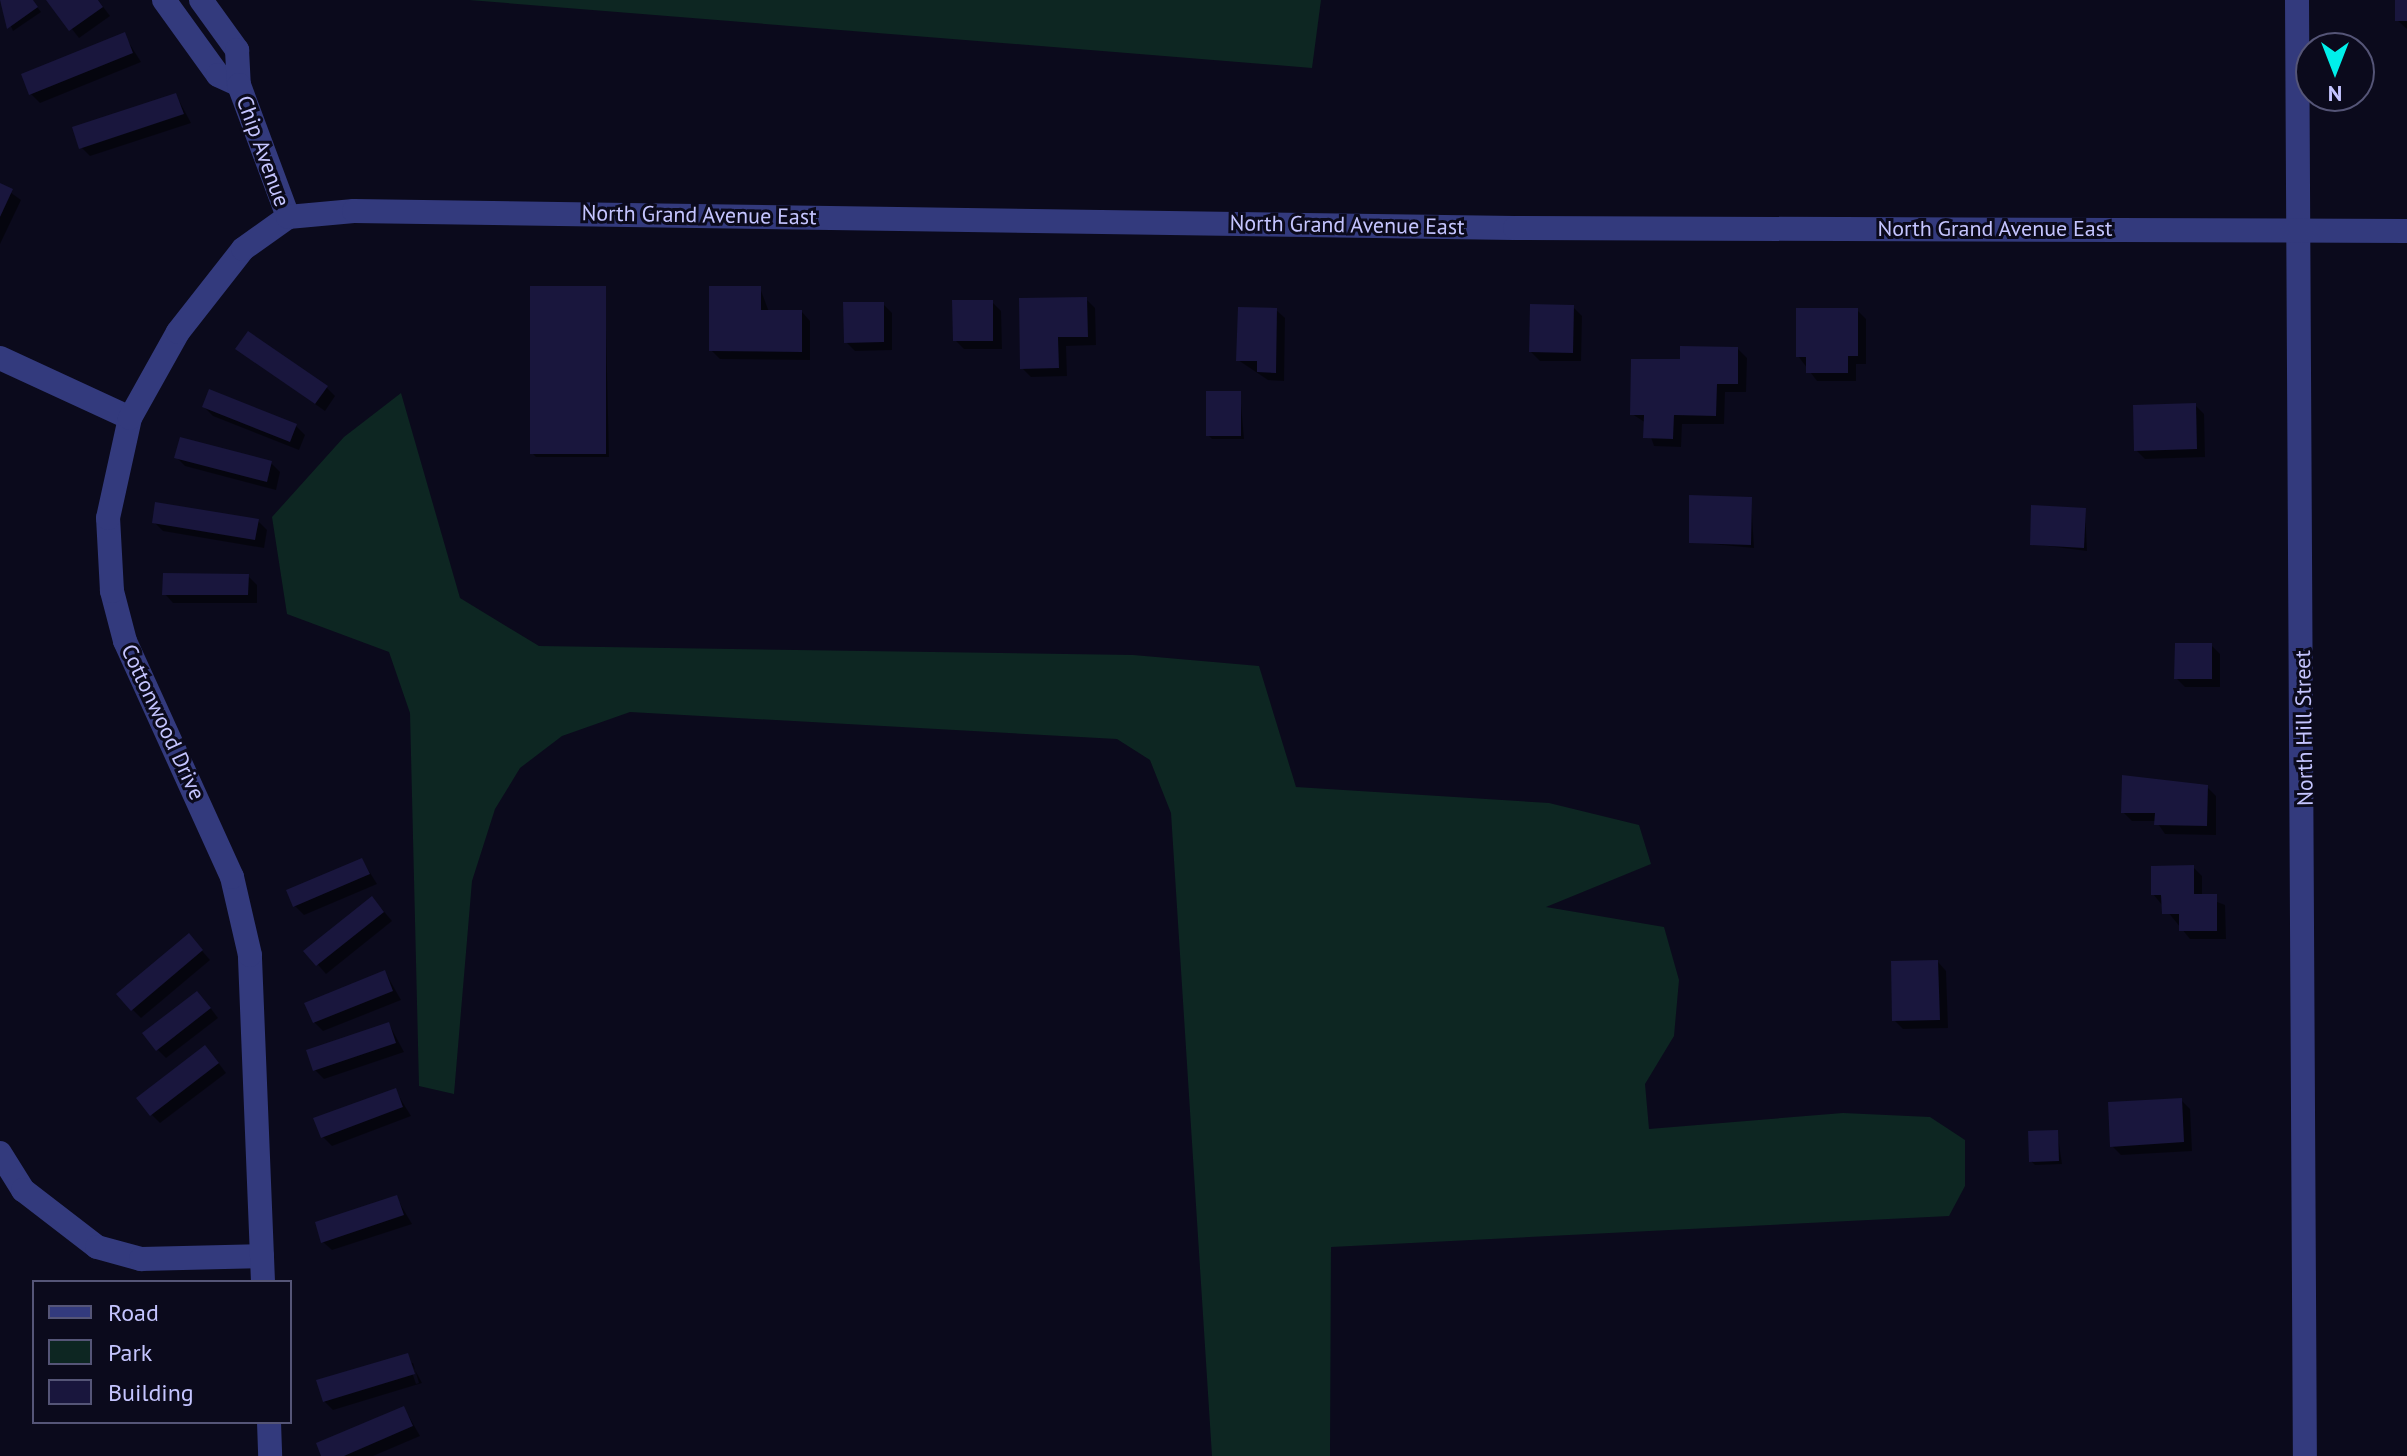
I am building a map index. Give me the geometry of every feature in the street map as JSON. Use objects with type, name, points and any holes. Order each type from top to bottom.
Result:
[{"type":"street","name":"Chip Avenue","points":[[164,0],[218,75],[239,85]]},
{"type":"street","name":"Chip Avenue","points":[[201,0],[237,50],[239,85],[288,217]]},
{"type":"street","name":"North Hill Street","points":[[2297,0],[2305,1456]]},
{"type":"street","name":"North Grand Avenue East","points":[[288,217],[354,211],[1515,228],[2407,231]]},
{"type":"street","name":"Cottonwood Drive","points":[[263,1280],[247,939],[232,877],[125,641],[112,591],[108,518],[130,418],[216,278],[288,217]]},
{"type":"street","points":[[0,358],[130,418]]},
{"type":"street","points":[[0,1153],[23,1190],[97,1247],[141,1259],[262,1256]]},
{"type":"street","points":[[269,1424],[270,1456]]},
{"type":"green space","points":[[469,0],[1321,0],[1312,68]]},
{"type":"green space","points":[[401,393],[460,598],[539,646],[1133,655],[1259,666],[1296,787],[1549,803],[1639,825],[1651,864],[1546,907],[1664,927],[1679,980],[1674,1036],[1645,1084],[1649,1129],[1843,1113],[1930,1117],[1965,1140],[1965,1186],[1949,1216],[1331,1247],[1330,1456],[1212,1456],[1171,813],[1150,760],[1117,739],[630,712],[562,736],[520,768],[495,809],[472,881],[454,1094],[419,1086],[410,713],[389,652],[287,614],[272,517],[344,437]]},
{"type":"building","points":[[0,0],[33,0],[38,7],[7,29]]},
{"type":"building","points":[[46,0],[98,0],[103,7],[69,31]]},
{"type":"building","points":[[2395,0],[2407,0],[2407,21],[2395,21]]},
{"type":"building","points":[[125,32],[133,53],[29,95],[21,74]]},
{"type":"building","points":[[176,93],[184,114],[79,149],[72,127]]},
{"type":"building","points":[[0,183],[13,189],[0,217]]},
{"type":"building","points":[[530,286],[606,286],[606,454],[530,454]]},
{"type":"building","points":[[709,286],[761,286],[761,310],[802,310],[802,352],[709,351]]},
{"type":"building","points":[[1087,297],[1088,337],[1058,337],[1059,368],[1020,369],[1019,298]]},
{"type":"building","points":[[952,300],[993,300],[993,341],[953,341]]},
{"type":"building","points":[[843,302],[884,302],[884,342],[844,343]]},
{"type":"building","points":[[1530,304],[1574,305],[1573,353],[1529,352]]},
{"type":"building","points":[[1238,307],[1277,308],[1276,373],[1257,372],[1257,361],[1236,361]]},
{"type":"building","points":[[1796,308],[1858,308],[1858,356],[1848,356],[1848,373],[1806,373],[1806,357],[1796,357]]},
{"type":"building","points":[[248,331],[328,386],[315,404],[235,349]]},
{"type":"building","points":[[1680,346],[1738,347],[1738,384],[1717,384],[1716,416],[1674,415],[1673,439],[1643,438],[1644,415],[1630,415],[1631,359],[1680,359]]},
{"type":"building","points":[[209,389],[297,424],[290,442],[202,407]]},
{"type":"building","points":[[1206,391],[1241,391],[1241,436],[1206,436]]},
{"type":"building","points":[[2196,403],[2197,449],[2134,451],[2133,405]]},
{"type":"building","points":[[180,437],[272,461],[267,482],[174,458]]},
{"type":"building","points":[[1689,495],[1752,497],[1751,545],[1689,543]]},
{"type":"building","points":[[155,502],[259,519],[255,540],[152,523]]},
{"type":"building","points":[[2031,505],[2086,508],[2084,548],[2030,545]]},
{"type":"building","points":[[163,573],[249,574],[248,595],[162,595]]},
{"type":"building","points":[[2175,643],[2212,643],[2212,679],[2174,679]]},
{"type":"building","points":[[2122,775],[2208,785],[2207,826],[2154,825],[2155,813],[2121,813]]},
{"type":"building","points":[[362,858],[370,874],[293,907],[286,890]]},
{"type":"building","points":[[2194,865],[2194,894],[2217,894],[2217,931],[2179,931],[2179,914],[2162,914],[2161,895],[2151,895],[2151,866]]},
{"type":"building","points":[[372,896],[384,912],[316,966],[303,951]]},
{"type":"building","points":[[189,933],[203,950],[131,1011],[116,994]]},
{"type":"building","points":[[1938,960],[1940,1020],[1892,1021],[1891,961]]},
{"type":"building","points":[[385,970],[393,991],[313,1023],[304,1003]]},
{"type":"building","points":[[197,991],[211,1008],[156,1051],[142,1033]]},
{"type":"building","points":[[389,1022],[396,1043],[313,1071],[306,1050]]},
{"type":"building","points":[[205,1045],[219,1063],[150,1116],[136,1098]]},
{"type":"building","points":[[396,1088],[403,1107],[321,1138],[313,1118]]},
{"type":"building","points":[[2182,1098],[2184,1142],[2110,1147],[2108,1102]]},
{"type":"building","points":[[2058,1130],[2059,1161],[2029,1162],[2028,1131]]},
{"type":"building","points":[[397,1195],[404,1215],[321,1243],[315,1222]]},
{"type":"building","points":[[408,1353],[415,1374],[323,1402],[316,1380]]},
{"type":"building","points":[[404,1406],[413,1426],[344,1456],[321,1456],[316,1443]]}]
